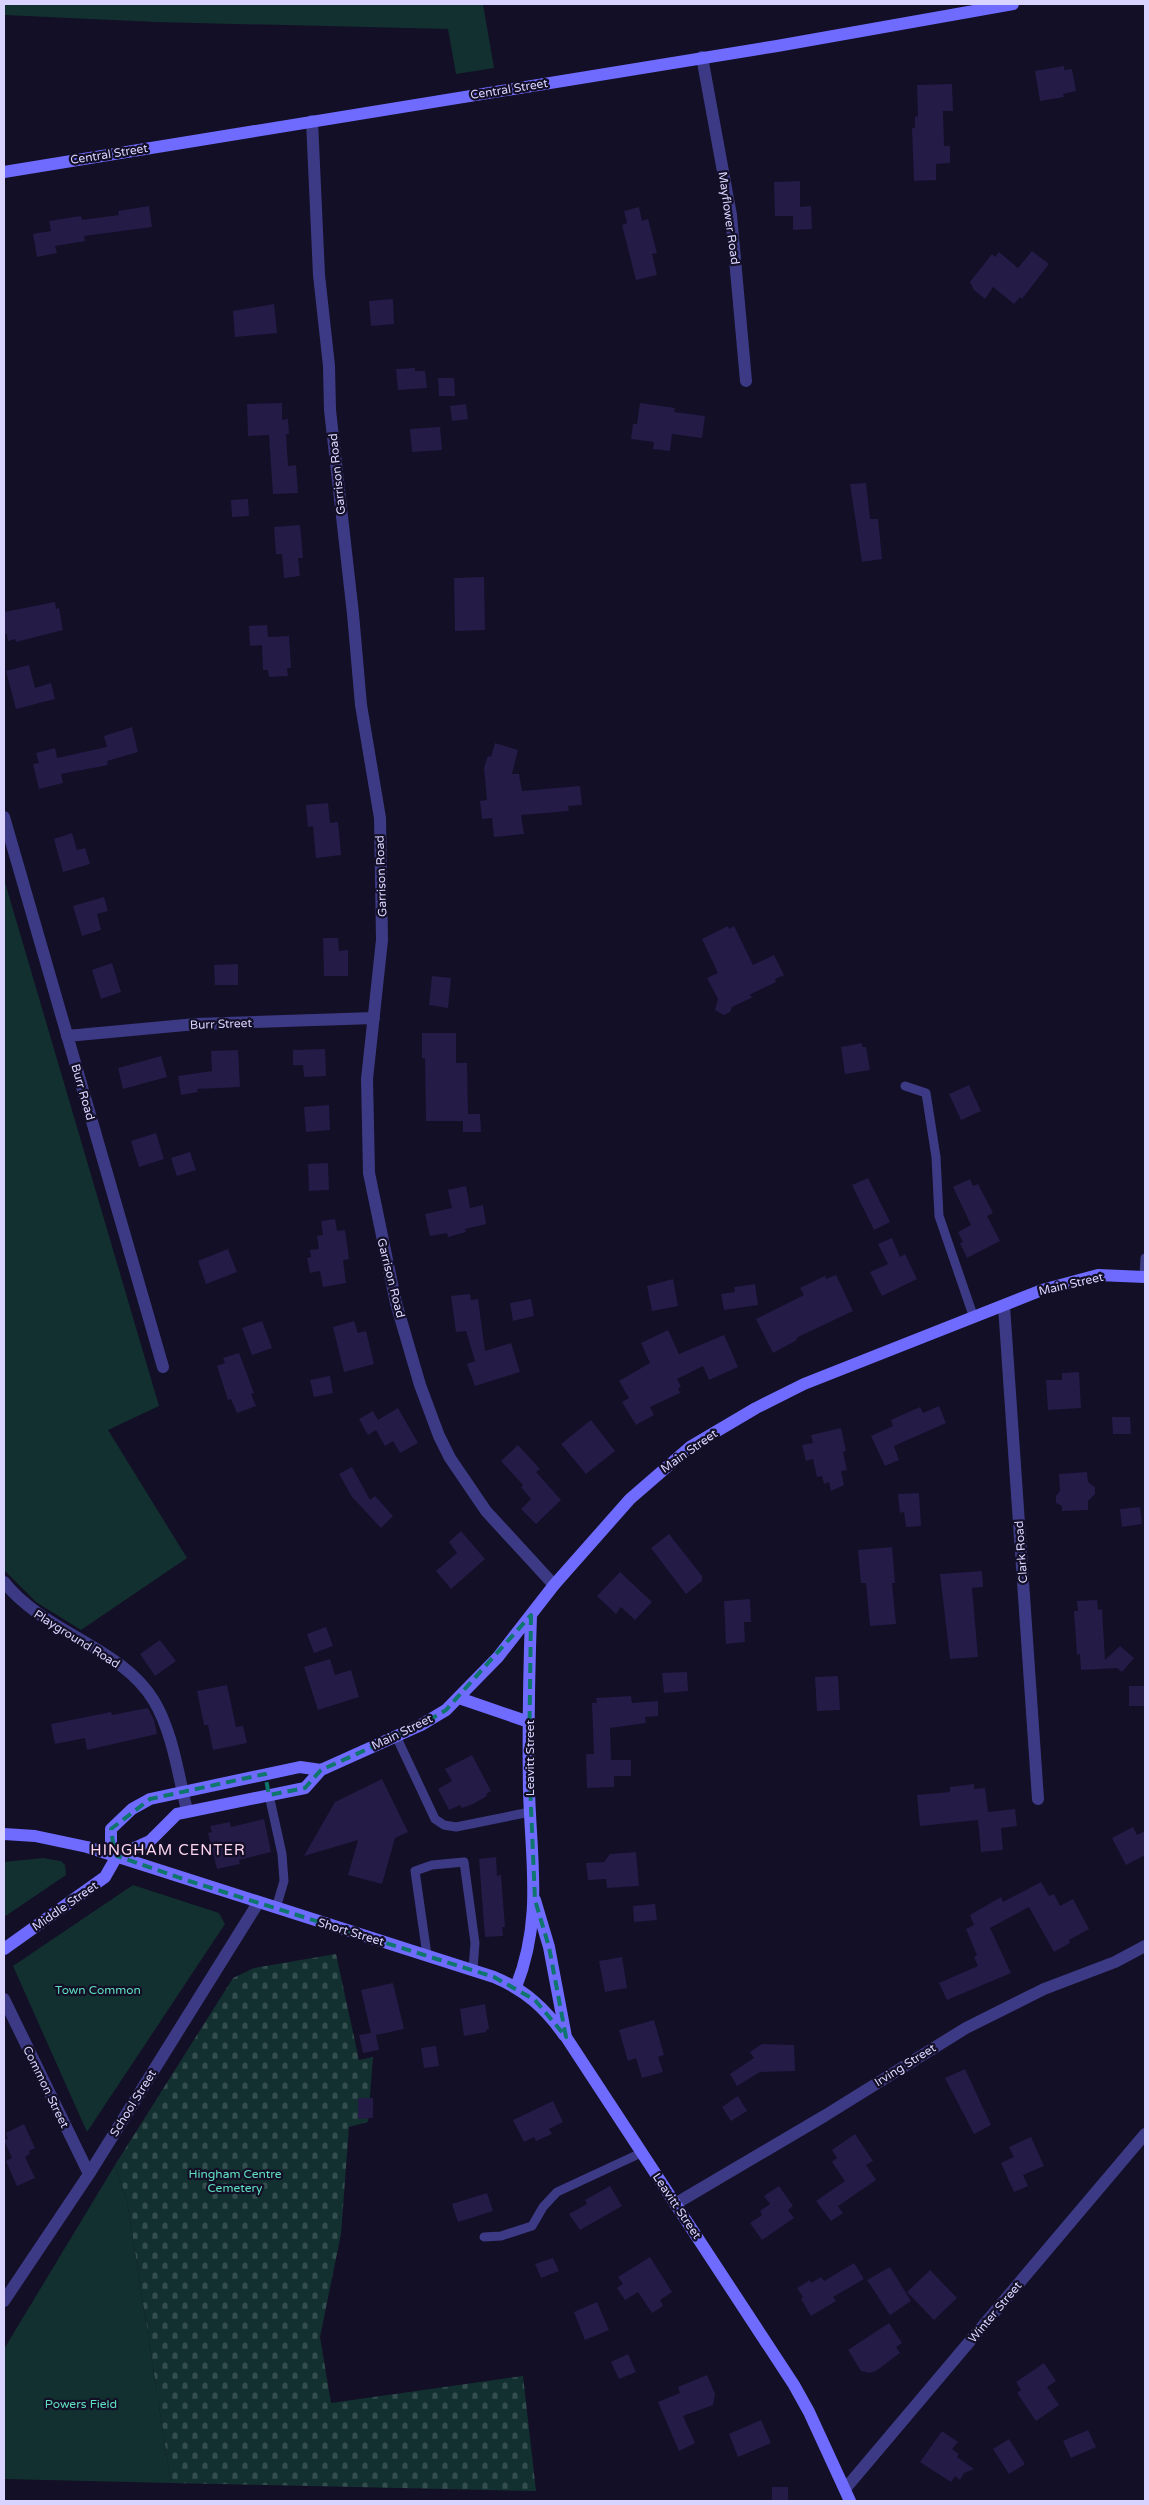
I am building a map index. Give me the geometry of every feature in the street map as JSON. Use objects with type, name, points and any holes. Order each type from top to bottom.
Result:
[{"type":"main road","name":"Central Street","points":[[4,172],[702,58],[1013,4]]},
{"type":"main road","name":"Main Street","points":[[321,1770],[300,1768],[150,1799],[132,1809],[111,1829],[111,1844],[117,1856],[150,1841],[168,1820],[187,1810],[305,1788],[321,1770],[421,1725],[459,1698],[498,1657],[554,1585],[612,1518],[660,1471],[690,1447],[756,1408],[804,1384],[879,1353],[974,1318],[1042,1290],[1098,1276],[1144,1277]]},
{"type":"main road","name":"Leavitt Street","points":[[516,1986],[526,1963],[535,1900],[530,1812],[531,1615]]},
{"type":"main road","points":[[459,1698],[529,1722]]},
{"type":"main road","points":[[265,1774],[268,1795]]},
{"type":"main road","points":[[4,1834],[35,1836],[61,1841],[117,1856]]},
{"type":"main road","name":"Short Street","points":[[117,1856],[258,1903],[474,1969],[516,1986],[549,2014],[566,2037]]},
{"type":"main road","name":"Middle Street","points":[[4,1949],[105,1877],[117,1856]]},
{"type":"main road","name":"Leavitt Street","points":[[535,1900],[549,1947],[566,2037],[794,2385],[813,2420],[847,2495]]},
{"type":"street","name":"Mayflower Road","points":[[702,58],[731,215],[746,381]]},
{"type":"street","name":"Garrison Road","points":[[312,121],[319,275],[328,366],[330,410],[354,614],[361,705],[380,818],[382,940],[367,1078],[369,1173],[396,1303],[420,1385],[439,1436],[455,1465],[486,1511],[554,1585]]},
{"type":"street","name":"Burr Road","points":[[4,817],[163,1368]]},
{"type":"street","name":"Burr Street","points":[[67,1036],[196,1024],[374,1018]]},
{"type":"street","name":"Clark Road","points":[[1004,1306],[1038,1799]]},
{"type":"street","name":"Playground Road","points":[[4,1582],[30,1609],[104,1654],[132,1675],[145,1688],[155,1703],[167,1734],[187,1810]]},
{"type":"street","name":"School Street","points":[[4,2301],[88,2174],[258,1903]]},
{"type":"street","name":"Irving Street","points":[[675,2204],[826,2115],[966,2028],[1044,1989],[1115,1962],[1145,1946]]},
{"type":"street","name":"Common Street","points":[[4,1999],[88,2174]]},
{"type":"street","name":"Winter Street","points":[[847,2495],[1145,2134]]},
{"type":"lane","points":[[905,1086],[926,1094],[936,1157],[939,1216],[974,1318]]},
{"type":"lane","points":[[1144,1277],[1145,1258]]},
{"type":"lane","points":[[396,1736],[435,1819],[444,1826],[456,1827],[530,1812]]},
{"type":"lane","points":[[268,1795],[282,1854],[284,1881],[276,1908]]},
{"type":"lane","points":[[427,1955],[415,1871],[432,1865],[464,1862],[475,1943],[474,1969]]},
{"type":"lane","points":[[484,2237],[501,2236],[532,2226],[542,2207],[557,2192],[641,2152]]},
{"type":"highlighted area","points":[[531,1615],[529,1761],[535,1900],[549,1947],[566,2037],[535,2000],[494,1977],[189,1881],[117,1856],[114,1850],[111,1829],[150,1799],[265,1774],[269,1795],[305,1788],[321,1770],[421,1725],[446,1710]]},
{"type":"green space","points":[[4,4],[483,4],[494,68],[456,74],[448,29],[156,22],[4,15]]},
{"type":"green space","points":[[4,879],[159,1406],[108,1430],[187,1558],[81,1630],[36,1602],[5,1571]]},
{"type":"green space","points":[[43,1858],[61,1861],[65,1865],[66,1875],[4,1917],[4,1862]]},
{"type":"green space","name":"Town Common","points":[[133,1885],[219,1913],[225,1924],[87,2132],[13,1966]]},
{"type":"green space","name":"Hingham Centre Cemetery","points":[[336,1954],[359,2060],[373,2057],[368,2122],[349,2127],[341,2234],[320,2337],[331,2403],[523,2376],[536,2491],[171,2483],[127,2201],[115,2165],[233,1978],[254,1968]]},
{"type":"green space","name":"Powers Field","points":[[115,2165],[127,2201],[171,2483],[4,2479],[4,2349]]},
{"type":"building","points":[[1064,66],[1064,70],[1072,69],[1076,91],[1063,94],[1064,97],[1040,101],[1035,71]]},
{"type":"building","points":[[952,84],[953,111],[943,111],[944,146],[950,146],[950,163],[936,164],[936,180],[914,181],[912,128],[915,128],[915,117],[918,116],[917,85]]},
{"type":"building","points":[[800,181],[800,207],[811,206],[812,229],[793,230],[793,216],[775,216],[774,182]]},
{"type":"building","points":[[149,206],[152,227],[84,236],[85,241],[55,246],[57,253],[37,257],[33,234],[51,231],[49,221],[81,216],[82,220],[119,215],[118,211]]},
{"type":"building","points":[[639,207],[642,221],[648,219],[657,253],[652,254],[657,275],[636,280],[622,225],[627,223],[624,211]]},
{"type":"building","points":[[1032,251],[1049,264],[1022,299],[1020,297],[1014,304],[993,287],[985,299],[974,290],[970,282],[992,254],[995,257],[999,252],[1018,268]]},
{"type":"building","points":[[393,299],[394,324],[371,326],[369,301]]},
{"type":"building","points":[[274,304],[277,333],[235,337],[233,311]]},
{"type":"building","points":[[415,368],[415,371],[425,371],[427,388],[398,390],[396,369]]},
{"type":"building","points":[[438,378],[454,378],[455,396],[439,396]]},
{"type":"building","points":[[282,403],[282,420],[288,419],[289,434],[286,434],[288,466],[296,465],[298,493],[273,494],[269,435],[248,436],[247,404]]},
{"type":"building","points":[[640,403],[675,408],[674,412],[705,416],[702,438],[672,434],[670,451],[653,449],[654,442],[631,439],[633,424],[637,424]]},
{"type":"building","points":[[466,404],[468,419],[452,421],[450,406]]},
{"type":"building","points":[[440,427],[442,450],[412,452],[410,429]]},
{"type":"building","points":[[866,483],[870,519],[878,519],[882,559],[862,562],[850,484]]},
{"type":"building","points":[[248,499],[249,516],[232,517],[231,500]]},
{"type":"building","points":[[300,525],[303,558],[298,558],[300,576],[284,578],[282,554],[276,554],[274,527]]},
{"type":"building","points":[[484,577],[485,630],[455,631],[454,578]]},
{"type":"building","points":[[55,602],[56,609],[59,608],[63,630],[16,642],[15,639],[8,641],[7,634],[4,634],[4,612]]},
{"type":"building","points":[[267,625],[268,637],[289,636],[291,668],[287,668],[288,676],[269,677],[268,670],[263,670],[262,645],[250,646],[249,626]]},
{"type":"building","points":[[29,665],[35,688],[51,683],[55,699],[16,709],[6,671]]},
{"type":"building","points":[[132,727],[138,752],[107,761],[108,765],[61,774],[63,783],[39,789],[33,764],[39,763],[36,753],[55,748],[57,758],[107,747],[104,736]]},
{"type":"building","points":[[495,743],[518,750],[512,774],[519,774],[522,791],[580,786],[582,805],[568,806],[569,811],[521,815],[524,834],[494,837],[492,818],[482,819],[480,801],[487,800],[484,768],[488,756],[491,757]]},
{"type":"building","points":[[328,803],[330,823],[338,822],[341,855],[316,858],[313,826],[308,827],[306,805]]},
{"type":"building","points":[[72,833],[77,850],[85,848],[90,864],[63,872],[54,839]]},
{"type":"building","points":[[104,897],[108,911],[97,914],[101,930],[82,936],[73,906]]},
{"type":"building","points":[[728,926],[729,929],[734,926],[753,965],[774,955],[784,975],[775,979],[776,982],[749,995],[753,997],[732,1007],[730,1012],[724,1015],[715,1010],[718,999],[707,978],[718,973],[702,939]]},
{"type":"building","points":[[323,938],[338,938],[339,951],[348,950],[348,976],[324,976]]},
{"type":"building","points":[[112,963],[121,992],[101,999],[92,970]]},
{"type":"building","points":[[238,964],[238,985],[215,985],[214,965]]},
{"type":"building","points":[[432,976],[451,978],[448,1008],[429,1005]]},
{"type":"building","points":[[422,1033],[456,1033],[456,1063],[467,1063],[468,1114],[480,1114],[481,1132],[463,1132],[463,1121],[426,1121],[425,1058],[422,1058]]},
{"type":"building","points":[[862,1043],[862,1047],[866,1047],[870,1070],[845,1074],[841,1047]]},
{"type":"building","points":[[325,1049],[326,1076],[304,1077],[303,1065],[293,1065],[293,1050]]},
{"type":"building","points":[[238,1050],[240,1087],[197,1089],[198,1092],[181,1095],[178,1076],[212,1071],[211,1051]]},
{"type":"building","points":[[161,1056],[167,1077],[123,1089],[118,1068]]},
{"type":"building","points":[[969,1085],[981,1111],[961,1120],[949,1094]]},
{"type":"building","points":[[329,1105],[330,1130],[306,1132],[304,1107]]},
{"type":"building","points":[[156,1133],[164,1159],[139,1167],[131,1141]]},
{"type":"building","points":[[190,1152],[196,1170],[177,1176],[171,1158]]},
{"type":"building","points":[[328,1163],[329,1190],[309,1191],[308,1164]]},
{"type":"building","points":[[868,1178],[890,1222],[874,1230],[852,1185]]},
{"type":"building","points":[[970,1179],[973,1186],[978,1184],[993,1213],[987,1216],[1000,1241],[967,1258],[960,1243],[963,1242],[958,1232],[971,1225],[953,1187]]},
{"type":"building","points":[[466,1186],[470,1208],[483,1205],[486,1224],[465,1229],[466,1232],[448,1237],[447,1233],[430,1236],[425,1214],[452,1208],[448,1190]]},
{"type":"building","points":[[335,1219],[337,1231],[345,1230],[349,1259],[343,1260],[346,1283],[323,1287],[320,1271],[310,1273],[307,1258],[311,1257],[310,1250],[319,1249],[317,1236],[323,1235],[321,1221]]},
{"type":"building","points":[[892,1238],[900,1257],[905,1254],[917,1279],[882,1296],[870,1272],[888,1264],[878,1244]]},
{"type":"building","points":[[228,1249],[237,1272],[206,1284],[198,1261]]},
{"type":"building","points":[[836,1275],[853,1311],[796,1338],[797,1340],[773,1353],[756,1319],[804,1295],[800,1288],[825,1276],[826,1279]]},
{"type":"building","points":[[673,1279],[678,1306],[652,1311],[647,1286]]},
{"type":"building","points":[[755,1284],[758,1305],[724,1310],[721,1294],[735,1292],[734,1287]]},
{"type":"building","points":[[470,1294],[471,1300],[478,1299],[485,1351],[511,1343],[520,1372],[475,1386],[467,1364],[475,1361],[466,1331],[456,1332],[451,1296]]},
{"type":"building","points":[[531,1299],[534,1316],[513,1321],[510,1303]]},
{"type":"building","points":[[262,1321],[272,1348],[252,1355],[242,1328]]},
{"type":"building","points":[[354,1321],[358,1333],[366,1331],[374,1364],[344,1372],[333,1327]]},
{"type":"building","points":[[668,1330],[679,1354],[724,1335],[738,1367],[709,1380],[703,1366],[677,1379],[681,1387],[678,1388],[680,1393],[650,1407],[654,1415],[636,1425],[622,1402],[629,1398],[619,1381],[650,1363],[641,1343]]},
{"type":"building","points":[[239,1353],[254,1393],[251,1394],[256,1406],[237,1413],[231,1399],[228,1400],[217,1366],[225,1363],[223,1358]]},
{"type":"building","points":[[1079,1372],[1081,1408],[1048,1410],[1046,1380],[1062,1380],[1062,1373]]},
{"type":"building","points":[[330,1376],[333,1393],[314,1397],[310,1380]]},
{"type":"building","points":[[939,1406],[946,1423],[894,1446],[899,1460],[885,1466],[871,1436],[893,1426],[891,1420],[920,1407],[923,1413]]},
{"type":"building","points":[[398,1408],[418,1443],[400,1453],[393,1441],[385,1446],[376,1430],[368,1435],[359,1419],[373,1411],[378,1420]]},
{"type":"building","points":[[1112,1417],[1130,1417],[1131,1434],[1113,1434]]},
{"type":"building","points":[[591,1420],[615,1451],[586,1474],[561,1444]]},
{"type":"building","points":[[841,1428],[846,1451],[843,1452],[847,1470],[841,1471],[844,1485],[831,1491],[829,1482],[824,1484],[822,1476],[817,1477],[813,1459],[806,1461],[802,1445],[813,1443],[811,1435]]},
{"type":"building","points":[[518,1445],[540,1469],[536,1472],[561,1500],[536,1524],[521,1509],[531,1499],[521,1487],[523,1485],[501,1461]]},
{"type":"building","points":[[352,1467],[370,1500],[375,1496],[393,1516],[381,1528],[352,1497],[339,1474]]},
{"type":"building","points":[[1087,1472],[1088,1482],[1095,1487],[1095,1494],[1088,1501],[1088,1510],[1062,1511],[1062,1506],[1056,1503],[1056,1496],[1060,1491],[1059,1474]]},
{"type":"building","points":[[919,1493],[921,1526],[906,1527],[904,1512],[900,1513],[898,1494]]},
{"type":"building","points":[[1140,1507],[1142,1524],[1122,1527],[1120,1509]]},
{"type":"building","points":[[461,1531],[485,1559],[451,1589],[436,1571],[457,1553],[449,1542]]},
{"type":"building","points":[[669,1534],[702,1576],[702,1581],[686,1594],[651,1548]]},
{"type":"building","points":[[892,1547],[895,1583],[892,1583],[896,1624],[870,1626],[866,1583],[861,1583],[858,1550]]},
{"type":"building","points":[[982,1571],[983,1587],[972,1588],[978,1657],[950,1659],[940,1574]]},
{"type":"building","points":[[620,1572],[652,1602],[635,1620],[621,1607],[616,1614],[597,1596]]},
{"type":"building","points":[[750,1599],[751,1622],[744,1622],[745,1642],[726,1644],[724,1601]]},
{"type":"building","points":[[1097,1600],[1098,1610],[1102,1609],[1105,1660],[1120,1646],[1134,1658],[1122,1672],[1117,1668],[1081,1670],[1080,1654],[1077,1655],[1074,1611],[1078,1611],[1077,1601]]},
{"type":"building","points":[[326,1627],[333,1646],[314,1653],[307,1634]]},
{"type":"building","points":[[160,1640],[176,1661],[155,1676],[140,1654]]},
{"type":"building","points":[[330,1659],[335,1675],[351,1670],[359,1697],[318,1710],[304,1667]]},
{"type":"building","points":[[687,1672],[688,1691],[664,1693],[662,1673]]},
{"type":"building","points":[[838,1676],[840,1710],[817,1711],[815,1677]]},
{"type":"building","points":[[227,1685],[236,1727],[243,1726],[247,1743],[213,1750],[208,1725],[204,1725],[197,1691]]},
{"type":"building","points":[[1129,1686],[1145,1686],[1145,1706],[1129,1706]]},
{"type":"building","points":[[631,1696],[632,1703],[658,1701],[658,1716],[645,1717],[646,1723],[610,1728],[611,1760],[631,1760],[631,1776],[614,1776],[614,1787],[587,1788],[586,1754],[594,1754],[592,1703],[597,1703],[596,1698]]},
{"type":"building","points":[[148,1708],[154,1720],[157,1734],[87,1750],[85,1738],[55,1744],[51,1724],[111,1712],[112,1715]]},
{"type":"building","points":[[472,1755],[491,1791],[486,1794],[487,1796],[473,1804],[462,1808],[460,1805],[449,1810],[438,1789],[452,1781],[445,1769]]},
{"type":"building","points":[[382,1779],[408,1832],[395,1838],[382,1884],[348,1875],[358,1840],[304,1856],[335,1802]]},
{"type":"building","points":[[974,1784],[974,1789],[985,1788],[988,1812],[1015,1809],[1017,1826],[1001,1828],[1003,1850],[981,1852],[978,1820],[920,1826],[917,1795],[950,1792],[950,1787]]},
{"type":"building","points":[[264,1819],[271,1852],[239,1860],[240,1864],[217,1869],[208,1833],[212,1832],[210,1826],[230,1822],[231,1827]]},
{"type":"building","points":[[1133,1827],[1137,1835],[1145,1831],[1145,1855],[1126,1865],[1112,1838]]},
{"type":"building","points":[[636,1852],[639,1886],[607,1888],[606,1879],[588,1880],[586,1863],[604,1862],[610,1854]]},
{"type":"building","points":[[496,1857],[497,1876],[501,1875],[505,1927],[502,1927],[503,1936],[485,1937],[479,1859]]},
{"type":"building","points":[[1041,1882],[1049,1896],[1054,1894],[1060,1906],[1073,1899],[1089,1929],[1069,1940],[1070,1943],[1054,1952],[1029,1907],[990,1928],[1011,1973],[947,2000],[939,1983],[978,1966],[974,1957],[977,1955],[966,1929],[974,1925],[970,1915],[1001,1897],[1003,1902]]},
{"type":"building","points":[[655,1904],[657,1920],[634,1922],[633,1906]]},
{"type":"building","points":[[622,1957],[627,1988],[605,1992],[599,1961]]},
{"type":"building","points":[[393,1983],[404,2029],[376,2035],[379,2050],[363,2053],[359,2035],[371,2033],[361,1990]]},
{"type":"building","points":[[485,2004],[489,2029],[486,2032],[464,2036],[460,2009]]},
{"type":"building","points":[[654,2020],[664,2055],[658,2057],[663,2072],[642,2078],[636,2058],[628,2061],[619,2030]]},
{"type":"building","points":[[762,2044],[794,2045],[795,2071],[760,2072],[737,2086],[730,2074],[754,2058],[750,2052]]},
{"type":"building","points":[[436,2046],[439,2066],[424,2068],[421,2048]]},
{"type":"building","points":[[965,2069],[991,2125],[974,2134],[945,2078]]},
{"type":"building","points":[[738,2096],[747,2111],[731,2121],[722,2107]]},
{"type":"building","points":[[358,2098],[373,2098],[373,2118],[358,2119]]},
{"type":"building","points":[[553,2101],[563,2122],[549,2129],[552,2134],[536,2141],[534,2137],[524,2142],[513,2120]]},
{"type":"building","points":[[24,2124],[35,2148],[29,2151],[30,2154],[25,2157],[35,2178],[17,2186],[6,2161],[12,2158],[4,2140],[8,2139],[6,2133]]},
{"type":"building","points":[[855,2134],[873,2161],[866,2165],[876,2180],[838,2206],[843,2213],[831,2221],[816,2201],[845,2181],[832,2162],[837,2158],[832,2150]]},
{"type":"building","points":[[1031,2137],[1044,2166],[1023,2175],[1028,2186],[1014,2192],[1001,2163],[1014,2157],[1009,2147]]},
{"type":"building","points":[[610,2186],[622,2206],[580,2230],[569,2214],[587,2204],[585,2200]]},
{"type":"building","points":[[779,2186],[793,2206],[788,2210],[794,2218],[762,2240],[750,2223],[762,2215],[760,2211],[770,2204],[764,2196]]},
{"type":"building","points":[[487,2193],[493,2211],[458,2222],[452,2204]]},
{"type":"building","points":[[650,2257],[672,2292],[660,2300],[663,2306],[652,2313],[638,2292],[625,2300],[617,2288],[623,2284],[618,2277]]},
{"type":"building","points":[[553,2258],[559,2271],[541,2278],[535,2264]]},
{"type":"building","points":[[854,2263],[864,2279],[833,2297],[836,2301],[811,2316],[797,2288],[810,2280],[811,2283],[821,2277],[824,2281]]},
{"type":"building","points":[[890,2267],[911,2301],[890,2315],[867,2280]]},
{"type":"building","points":[[930,2270],[957,2298],[934,2320],[907,2292]]},
{"type":"building","points":[[597,2302],[609,2330],[585,2340],[574,2312]]},
{"type":"building","points":[[889,2323],[902,2343],[896,2347],[900,2353],[876,2371],[870,2373],[861,2371],[848,2350]]},
{"type":"building","points":[[628,2354],[636,2372],[619,2379],[611,2362]]},
{"type":"building","points":[[1044,2363],[1056,2381],[1047,2387],[1059,2405],[1036,2421],[1017,2393],[1021,2390],[1016,2382]]},
{"type":"building","points":[[707,2375],[715,2394],[713,2405],[683,2416],[695,2443],[679,2451],[658,2402],[680,2393],[678,2387]]},
{"type":"building","points":[[761,2420],[771,2443],[738,2457],[729,2434]]},
{"type":"building","points":[[1088,2430],[1096,2447],[1071,2458],[1063,2441]]},
{"type":"building","points":[[942,2431],[958,2442],[952,2449],[959,2454],[957,2457],[974,2469],[964,2473],[960,2480],[955,2476],[951,2482],[920,2462]]},
{"type":"building","points":[[1009,2439],[1025,2464],[1009,2474],[993,2449]]},
{"type":"building","points":[[772,2487],[788,2487],[788,2501],[772,2501]]},
{"type":"district","name":"HINGHAM CENTER","points":[[168,1850]]}]
